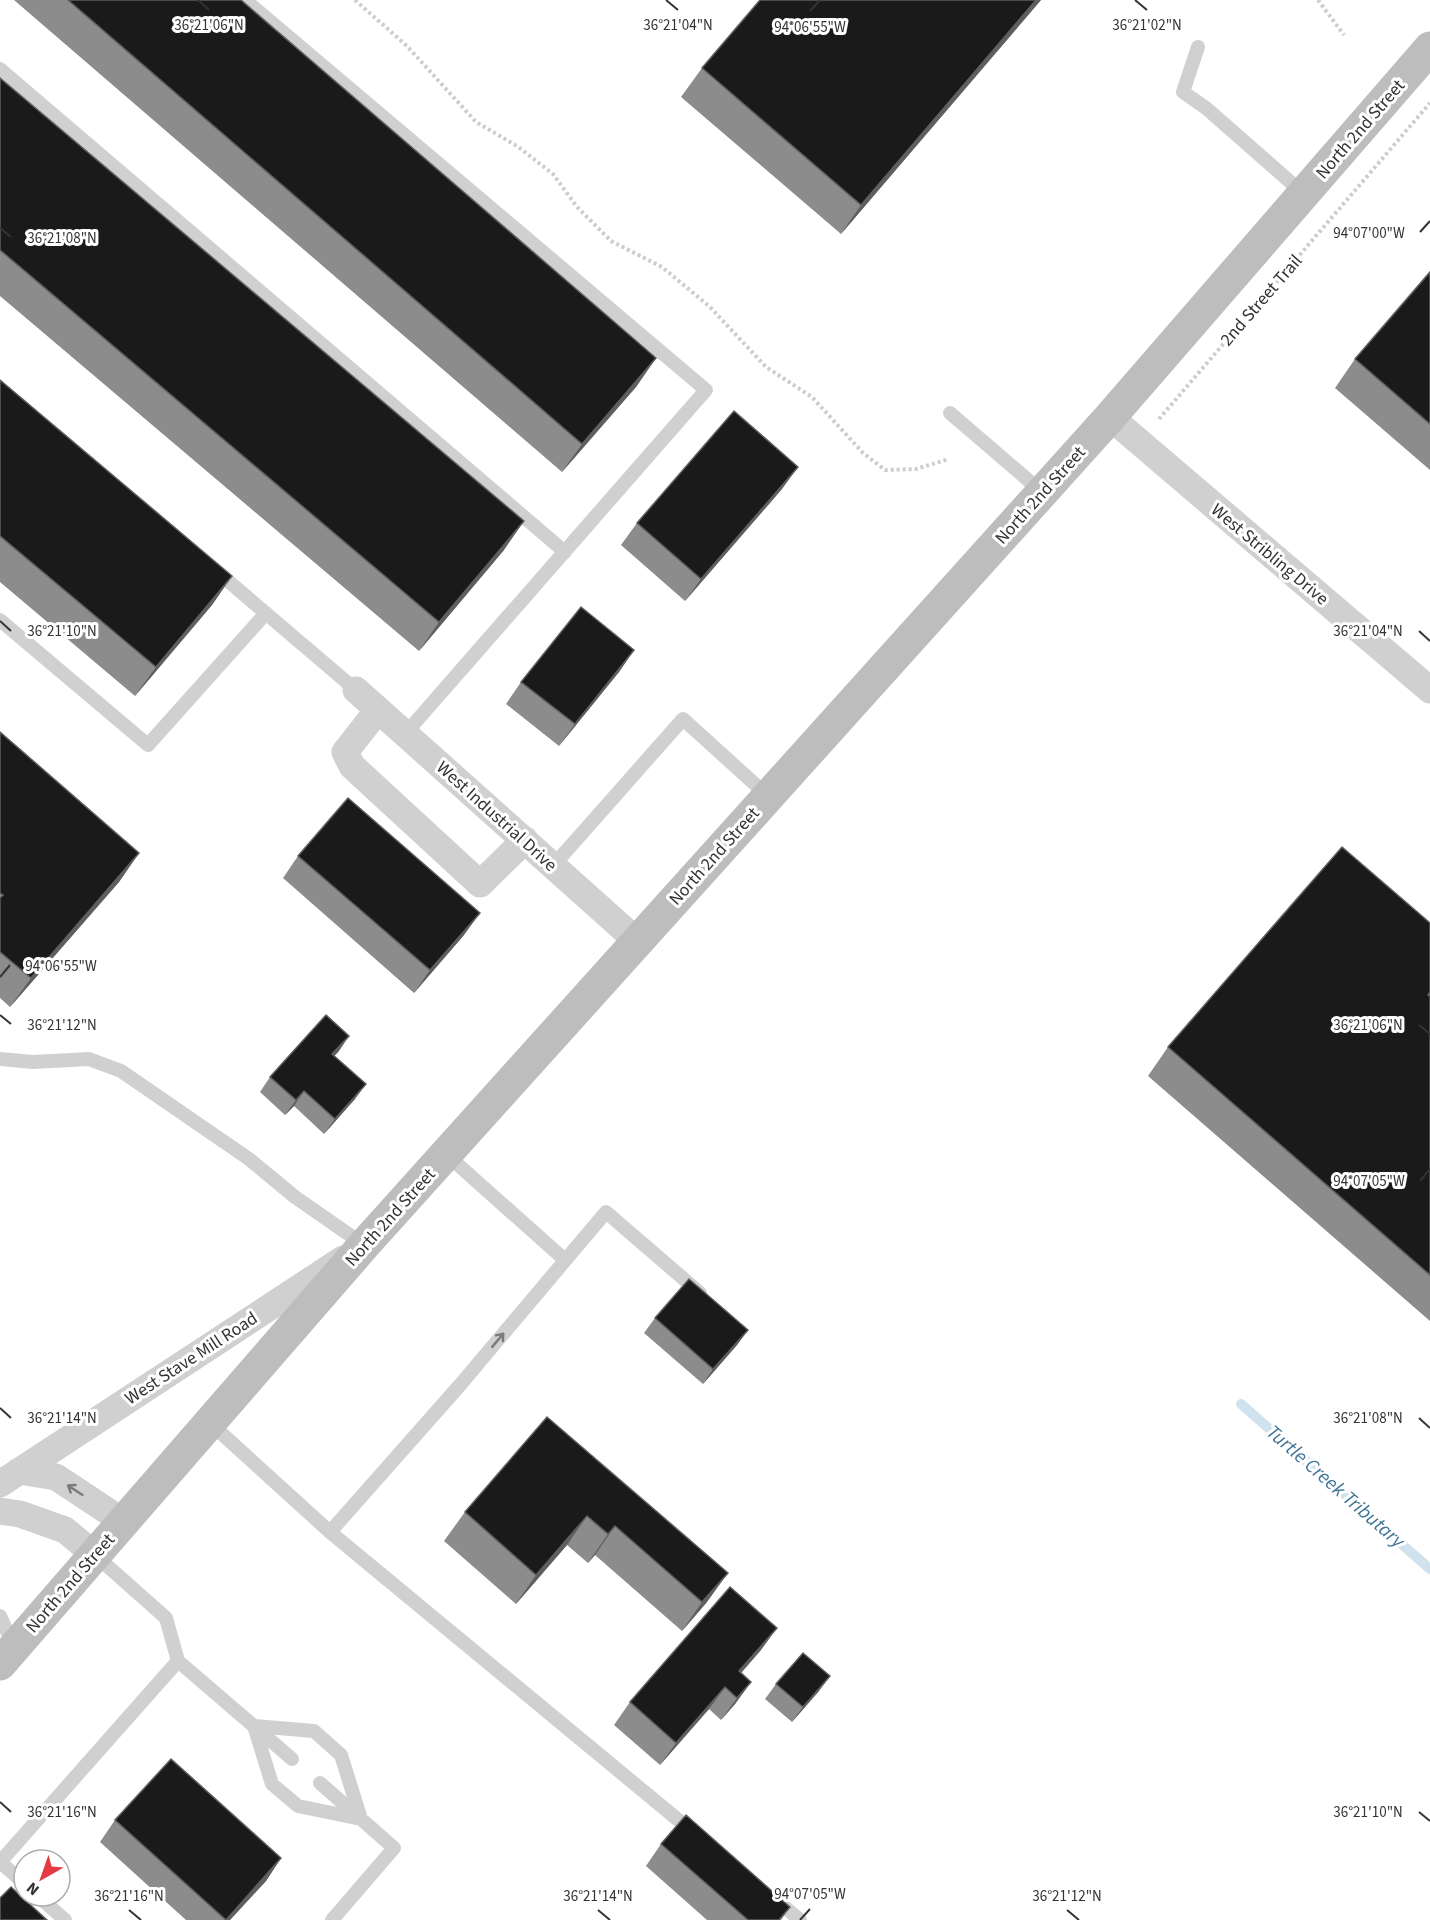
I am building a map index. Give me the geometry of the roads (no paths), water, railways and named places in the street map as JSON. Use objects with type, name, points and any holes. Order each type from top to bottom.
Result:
[{"type":"main road","name":"North 2nd Street","points":[[7,1656],[364,1245],[1110,417],[1430,48]]},
{"type":"street","name":"West Stribling Drive","points":[[1110,417],[1430,690]]},
{"type":"street","name":"West Industrial Drive","points":[[356,690],[638,941]]},
{"type":"street","points":[[378,710],[345,752],[352,766],[480,884],[525,840]]},
{"type":"street","name":"West Stave Mill Road","points":[[9,1477],[364,1245]]},
{"type":"street","name":"West Stave Mill Road","points":[[9,1477],[56,1477],[124,1522]]},
{"type":"street","points":[[0,1511],[20,1514],[65,1530],[95,1555]]},
{"type":"lane","points":[[245,0],[706,390],[405,734]]},
{"type":"lane","points":[[1198,47],[1184,92],[1206,108],[1304,194]]},
{"type":"lane","points":[[0,69],[565,552]]},
{"type":"lane","points":[[950,413],[1042,493]]},
{"type":"lane","points":[[204,560],[356,690]]},
{"type":"lane","points":[[0,620],[148,745],[266,613]]},
{"type":"lane","points":[[553,866],[683,719],[768,796]]},
{"type":"lane","points":[[0,1059],[33,1062],[89,1059],[121,1071],[249,1159],[295,1197],[364,1245]]},
{"type":"lane","points":[[446,1154],[565,1260]]},
{"type":"lane","points":[[330,1532],[460,1385],[606,1212],[711,1303]]},
{"type":"lane","points":[[210,1422],[330,1532],[708,1844]]},
{"type":"lane","points":[[95,1555],[166,1618],[178,1661],[292,1759]]},
{"type":"lane","points":[[0,1616],[7,1656]]},
{"type":"lane","points":[[12,1848],[178,1661]]},
{"type":"lane","points":[[254,1726],[314,1731],[341,1755],[361,1819]]},
{"type":"lane","points":[[254,1726],[272,1784],[298,1806],[361,1819]]},
{"type":"lane","points":[[320,1783],[394,1848],[332,1920]]},
{"type":"lane","points":[[12,1848],[0,1862],[12,1872]]},
{"type":"lane","points":[[763,1890],[800,1920]]},
{"type":"lane","points":[[48,1908],[65,1920]]},
{"type":"waterway","name":"Turtle Creek Tributary","points":[[1241,1404],[1430,1569]]}]
